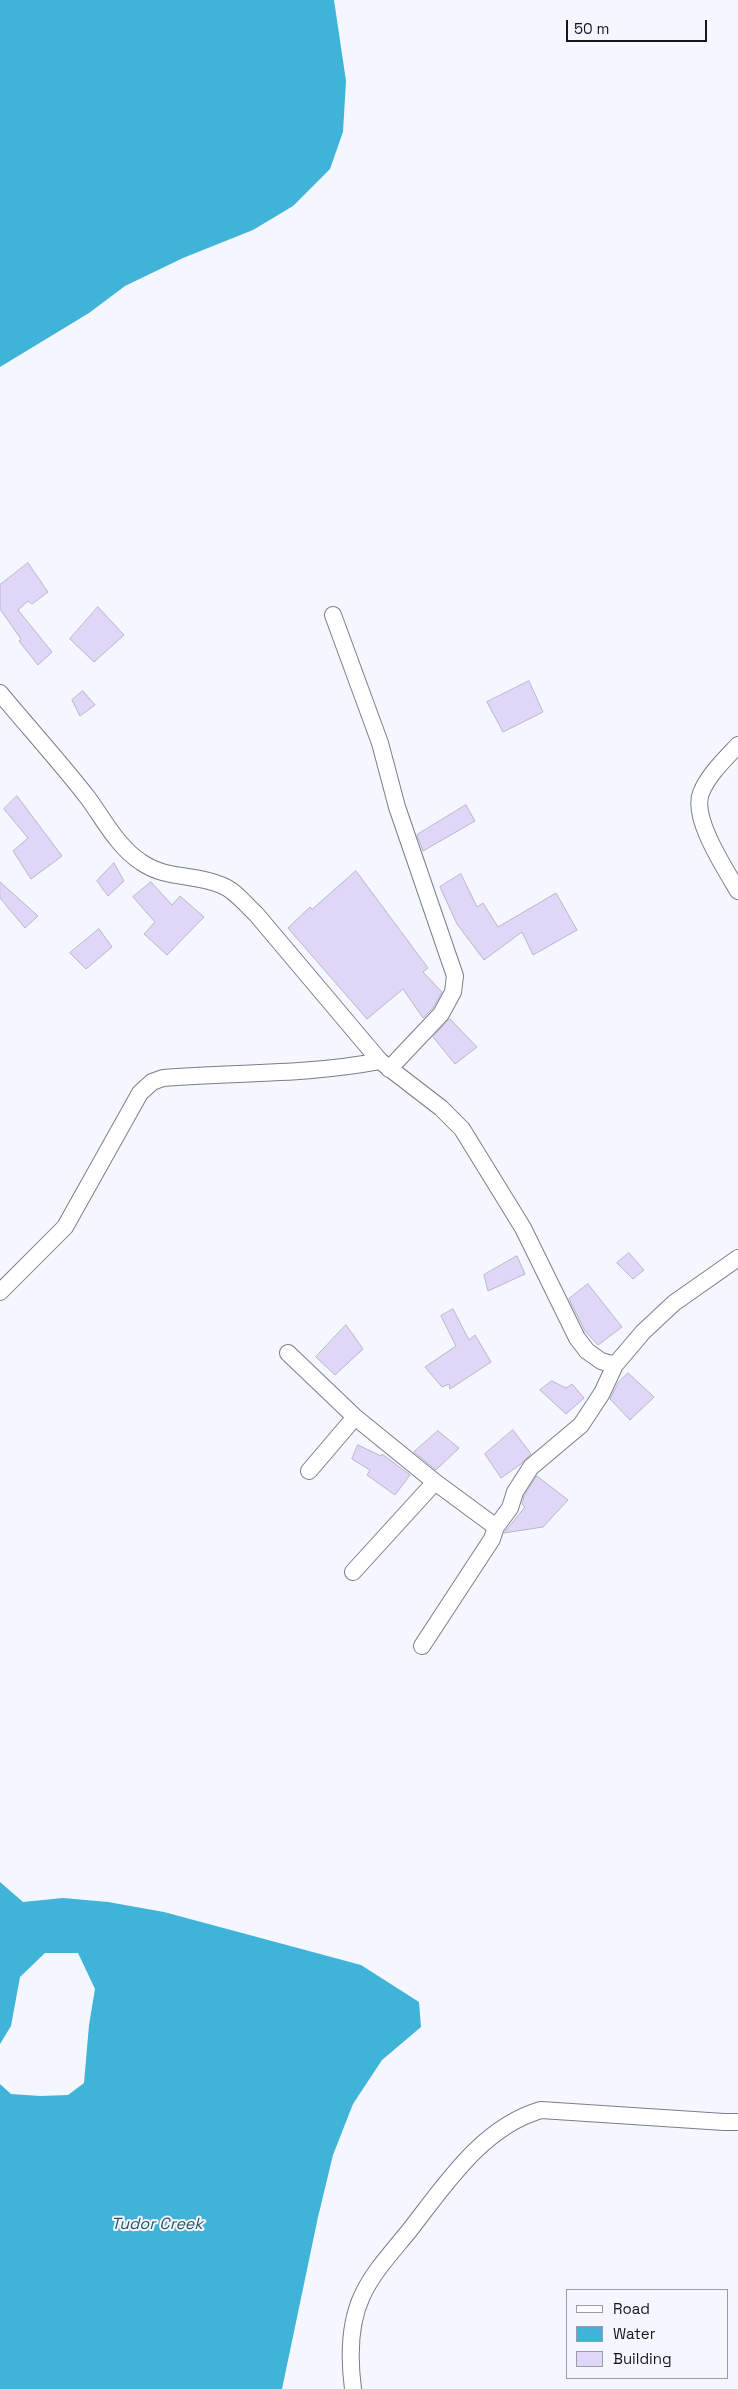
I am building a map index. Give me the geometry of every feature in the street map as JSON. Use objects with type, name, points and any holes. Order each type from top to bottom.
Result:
[{"type":"street","points":[[0,1292],[65,1227],[140,1093],[152,1082],[163,1078],[261,1074],[384,1065],[441,1014],[453,992],[455,976],[397,807],[380,743],[333,615]]},
{"type":"street","points":[[0,693],[87,798],[116,838],[140,861],[159,873],[201,878],[222,885],[234,892],[256,914],[384,1065],[441,1108],[462,1129],[523,1228],[576,1338],[587,1351],[601,1361],[615,1365]]},
{"type":"street","points":[[738,744],[714,772],[700,793],[699,802],[706,833],[738,891]]},
{"type":"street","points":[[422,1646],[492,1539],[496,1528],[510,1508],[515,1492],[531,1467],[581,1425],[602,1393],[615,1365],[643,1332],[674,1303],[738,1258]]},
{"type":"street","points":[[288,1353],[355,1417],[435,1482],[496,1528]]},
{"type":"street","points":[[309,1471],[355,1417]]},
{"type":"street","points":[[353,1572],[435,1482]]},
{"type":"street","points":[[353,2389],[350,2369],[355,2316],[362,2296],[374,2275],[463,2163],[507,2124],[522,2116],[541,2110],[738,2122]]},
{"type":"water","points":[[0,0],[334,0],[346,81],[343,132],[330,169],[293,206],[253,230],[183,258],[125,286],[89,313],[0,367]]},
{"type":"water","name":"Tudor Creek","points":[[0,1882],[23,1902],[63,1898],[108,1902],[164,1912],[361,1965],[419,2002],[421,2027],[382,2060],[353,2104],[333,2155],[282,2389],[0,2389],[0,2084],[11,2094],[40,2096],[68,2095],[84,2083],[89,2025],[95,1989],[78,1953],[45,1953],[20,1977],[11,2026],[0,2044]]},
{"type":"building","points":[[28,563],[48,592],[32,604],[28,601],[18,610],[52,652],[38,665],[19,641],[21,639],[0,609],[0,585]]},
{"type":"building","points":[[98,607],[124,635],[94,662],[70,639]]},
{"type":"building","points":[[529,681],[543,712],[503,732],[487,702]]},
{"type":"building","points":[[83,691],[95,705],[80,716],[72,700]]},
{"type":"building","points":[[17,796],[62,856],[31,879],[13,851],[28,838],[4,809]]},
{"type":"building","points":[[466,805],[475,821],[423,851],[417,835]]},
{"type":"building","points":[[114,863],[124,881],[108,896],[97,881]]},
{"type":"building","points":[[356,871],[428,968],[423,972],[442,992],[433,1008],[423,1018],[403,989],[367,1019],[288,928],[310,907],[312,909]]},
{"type":"building","points":[[461,874],[477,907],[483,903],[498,927],[556,893],[577,930],[533,955],[522,932],[484,960],[457,924],[440,887]]},
{"type":"building","points":[[0,882],[38,916],[25,928],[0,898]]},
{"type":"building","points":[[151,882],[172,905],[180,896],[204,917],[167,955],[144,934],[155,922],[133,897]]},
{"type":"building","points":[[99,929],[112,947],[86,969],[70,953]]},
{"type":"building","points":[[450,1019],[477,1047],[455,1064],[433,1037]]},
{"type":"building","points":[[629,1253],[644,1270],[633,1279],[617,1263]]},
{"type":"building","points":[[517,1256],[525,1274],[488,1291],[484,1275]]},
{"type":"building","points":[[588,1284],[622,1327],[598,1345],[585,1331],[569,1299]]},
{"type":"building","points":[[453,1309],[469,1340],[475,1335],[491,1362],[450,1389],[449,1384],[442,1387],[425,1367],[456,1346],[441,1316]]},
{"type":"building","points":[[346,1325],[363,1349],[335,1375],[316,1357]]},
{"type":"building","points":[[628,1373],[654,1397],[630,1420],[610,1399],[618,1383]]},
{"type":"building","points":[[552,1381],[566,1388],[572,1384],[584,1398],[566,1414],[540,1390]]},
{"type":"building","points":[[513,1430],[531,1454],[521,1464],[501,1478],[485,1454]]},
{"type":"building","points":[[438,1431],[459,1448],[436,1470],[414,1452]]},
{"type":"building","points":[[358,1445],[381,1456],[382,1454],[410,1475],[395,1495],[367,1475],[370,1470],[352,1459]]},
{"type":"building","points":[[537,1476],[568,1500],[543,1527],[504,1533],[525,1507],[522,1504],[524,1496]]}]
